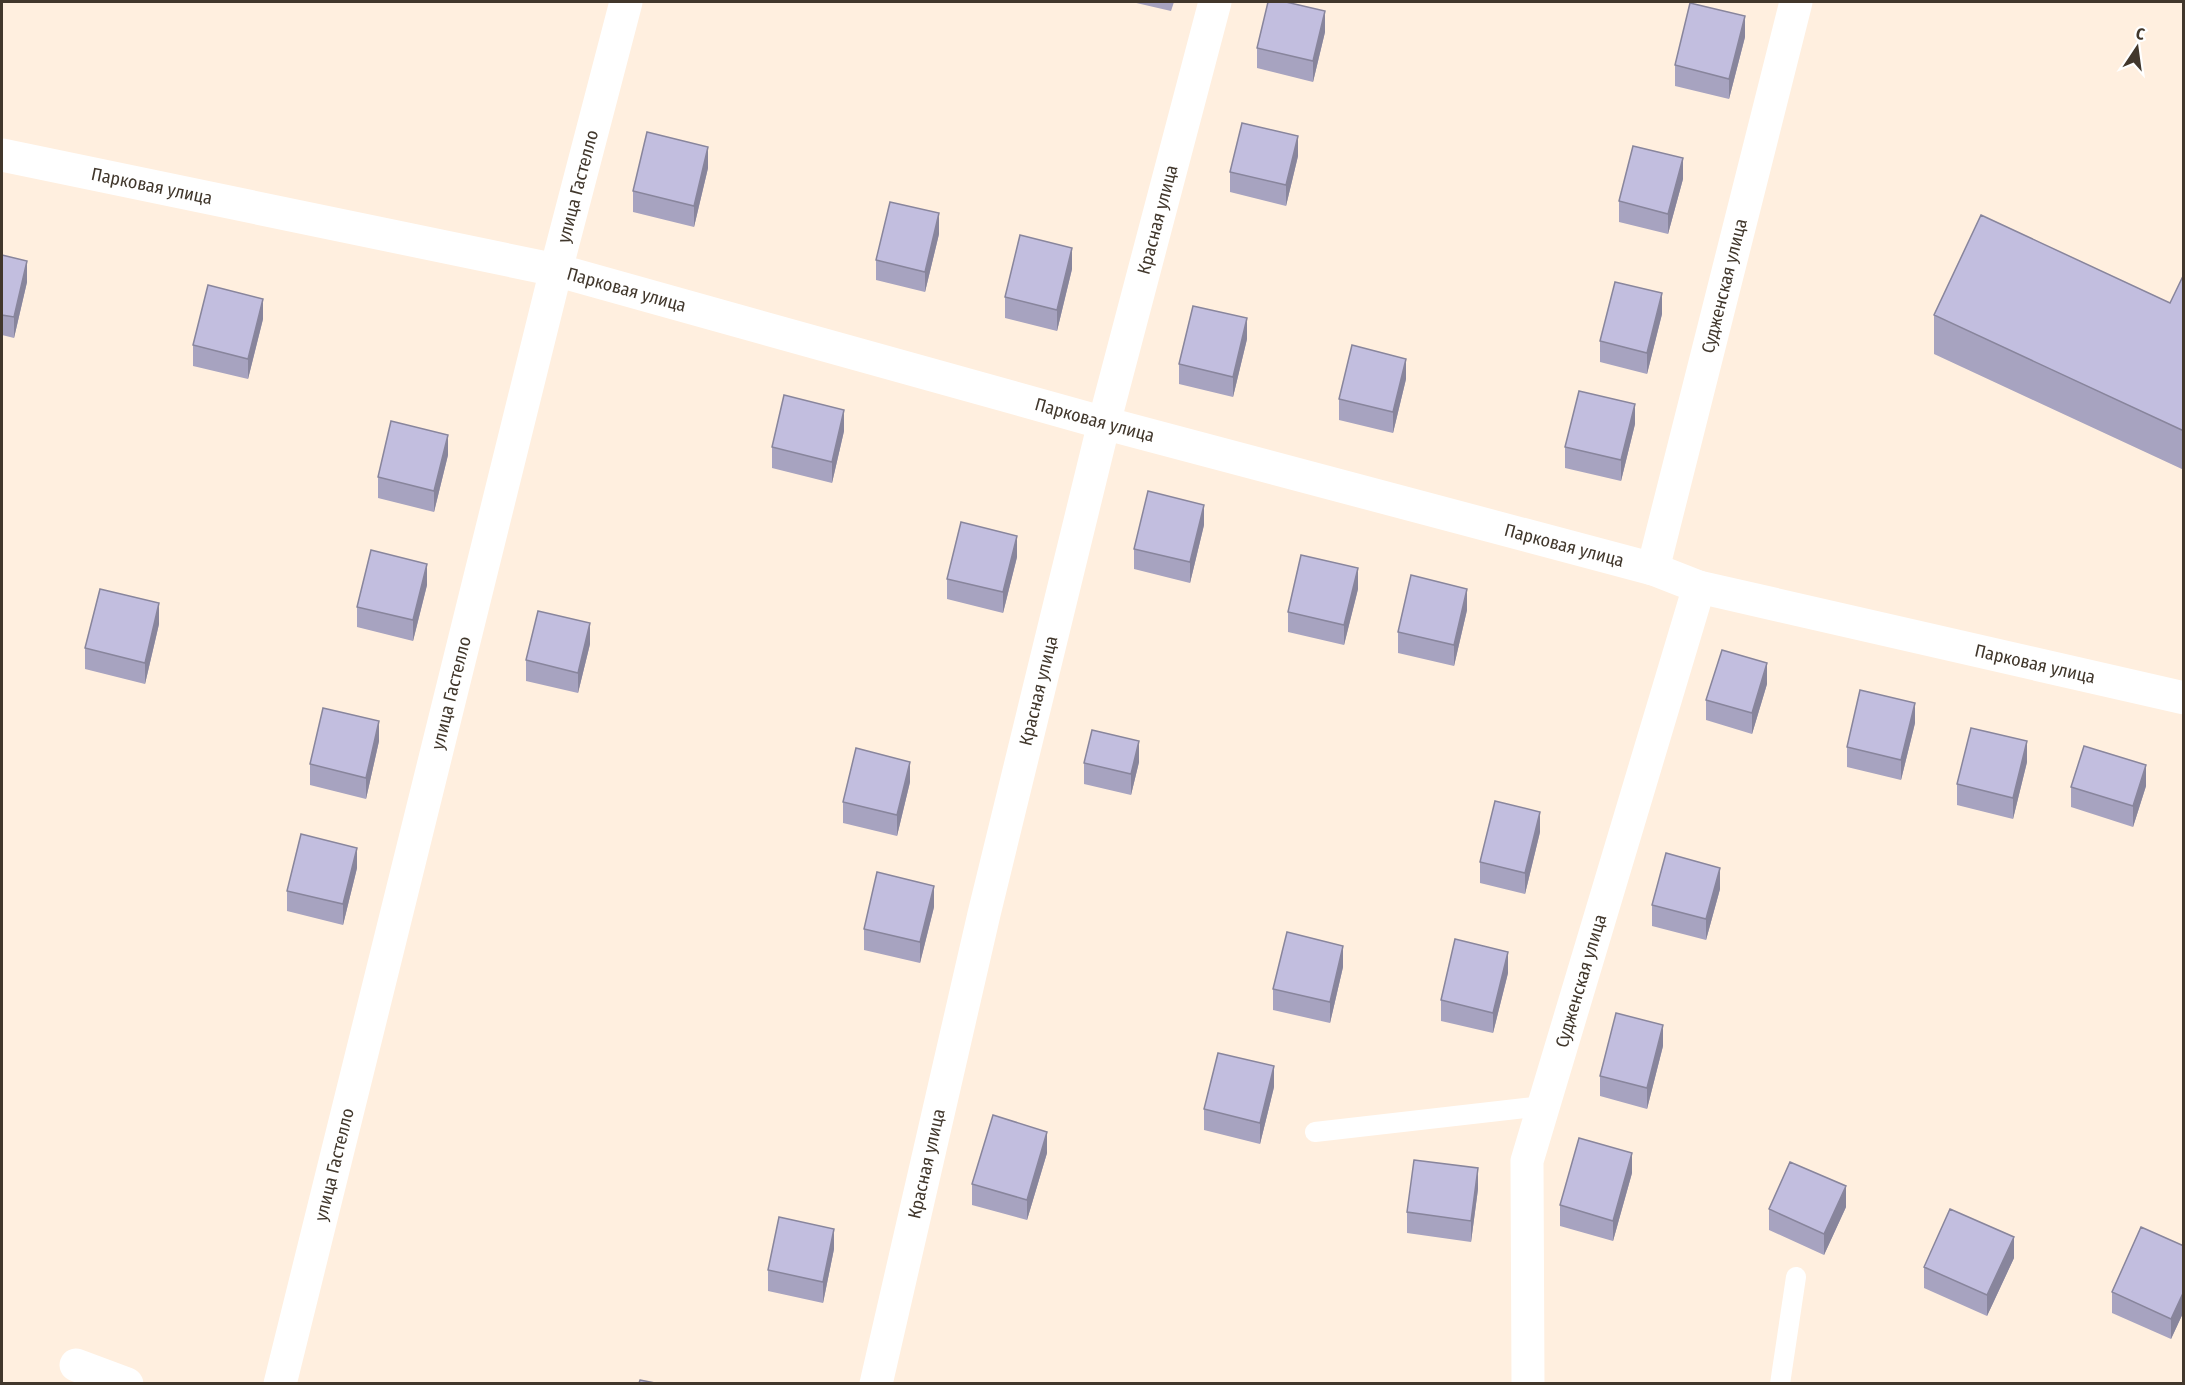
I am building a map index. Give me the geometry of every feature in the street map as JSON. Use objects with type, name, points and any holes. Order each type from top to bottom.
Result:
[{"type":"street","name":"улица Гастелло","points":[[280,1383],[556,270],[626,2]]},
{"type":"street","name":"Красная улица","points":[[876,1383],[987,902],[1104,423],[1215,2]]},
{"type":"street","name":"Судженская улица","points":[[1653,569],[1796,2]]},
{"type":"street","name":"Парковая улица","points":[[2,155],[556,270],[1104,423],[1653,569],[1699,587],[2184,698]]},
{"type":"street","name":"Судженская улица","points":[[1533,1379],[1527,1161],[1699,587]]},
{"type":"street","points":[[76,1365],[127,1383]]},
{"type":"lane","points":[[1315,1132],[1544,1106]]},
{"type":"lane","points":[[1780,1383],[1796,1277]]},
{"type":"building","points":[[1268,2],[1286,2],[1325,11],[1313,61],[1257,48]]},
{"type":"building","points":[[1690,3],[1745,16],[1729,79],[1675,65]]},
{"type":"building","points":[[1242,123],[1298,136],[1286,185],[1230,172]]},
{"type":"building","points":[[647,132],[708,147],[694,206],[633,191]]},
{"type":"building","points":[[1633,146],[1683,158],[1668,214],[1619,201]]},
{"type":"building","points":[[890,202],[939,213],[925,272],[876,260]]},
{"type":"building","points":[[1981,215],[2170,303],[2184,274],[2184,431],[1934,315]]},
{"type":"building","points":[[1020,235],[1072,248],[1057,310],[1005,297]]},
{"type":"building","points":[[2,255],[27,261],[14,317],[2,315]]},
{"type":"building","points":[[1615,282],[1662,293],[1647,353],[1600,341]]},
{"type":"building","points":[[208,285],[263,299],[248,359],[193,345]]},
{"type":"building","points":[[1193,306],[1247,318],[1233,377],[1179,364]]},
{"type":"building","points":[[1352,345],[1406,359],[1393,412],[1339,399]]},
{"type":"building","points":[[1579,391],[1635,404],[1621,460],[1565,447]]},
{"type":"building","points":[[784,395],[844,410],[832,462],[772,447]]},
{"type":"building","points":[[391,421],[448,435],[434,491],[378,477]]},
{"type":"building","points":[[1148,491],[1204,505],[1190,562],[1134,549]]},
{"type":"building","points":[[961,522],[1017,536],[1003,592],[947,579]]},
{"type":"building","points":[[371,550],[427,564],[413,620],[357,607]]},
{"type":"building","points":[[1301,555],[1358,568],[1344,625],[1288,612]]},
{"type":"building","points":[[1411,575],[1467,589],[1454,645],[1398,632]]},
{"type":"building","points":[[100,589],[159,603],[145,663],[85,648]]},
{"type":"building","points":[[538,611],[590,623],[578,673],[526,660]]},
{"type":"building","points":[[1722,650],[1767,663],[1752,713],[1706,700]]},
{"type":"building","points":[[1860,690],[1915,703],[1901,760],[1847,747]]},
{"type":"building","points":[[323,708],[379,721],[366,778],[310,764]]},
{"type":"building","points":[[1971,728],[2027,741],[2013,798],[1957,784]]},
{"type":"building","points":[[1092,730],[1139,741],[1131,774],[1084,763]]},
{"type":"building","points":[[2084,746],[2146,765],[2133,806],[2071,787]]},
{"type":"building","points":[[856,748],[910,762],[897,815],[843,802]]},
{"type":"building","points":[[1495,801],[1540,812],[1525,873],[1480,862]]},
{"type":"building","points":[[301,834],[357,848],[343,904],[287,891]]},
{"type":"building","points":[[1666,853],[1720,868],[1706,919],[1652,905]]},
{"type":"building","points":[[877,872],[934,886],[920,942],[864,929]]},
{"type":"building","points":[[1287,932],[1343,946],[1330,1002],[1273,989]]},
{"type":"building","points":[[1455,939],[1508,952],[1493,1013],[1441,1000]]},
{"type":"building","points":[[1616,1013],[1663,1025],[1647,1088],[1600,1076]]},
{"type":"building","points":[[1218,1053],[1274,1066],[1260,1123],[1204,1109]]},
{"type":"building","points":[[993,1115],[1047,1132],[1027,1200],[972,1184]]},
{"type":"building","points":[[1579,1138],[1632,1153],[1613,1221],[1560,1205]]},
{"type":"building","points":[[1414,1160],[1478,1168],[1471,1221],[1407,1212]]},
{"type":"building","points":[[1790,1162],[1846,1186],[1824,1234],[1769,1209]]},
{"type":"building","points":[[1950,1209],[2014,1237],[1987,1295],[1924,1267]]},
{"type":"building","points":[[779,1217],[834,1229],[823,1282],[768,1270]]},
{"type":"building","points":[[2141,1227],[2184,1246],[2184,1291],[2171,1319],[2112,1292]]},
{"type":"building","points":[[640,1380],[655,1383],[639,1383]]}]
